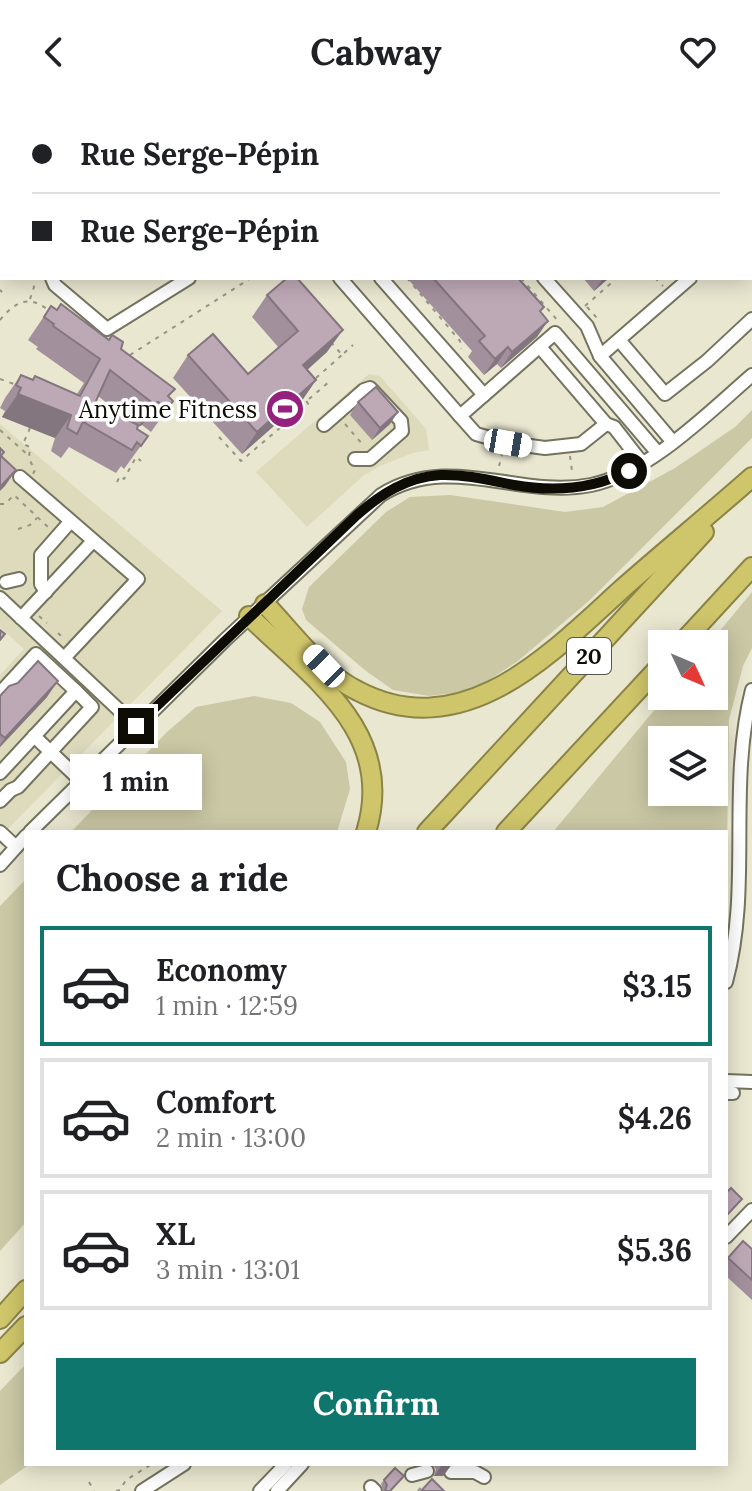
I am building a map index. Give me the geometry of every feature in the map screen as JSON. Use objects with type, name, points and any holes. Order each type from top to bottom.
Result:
[{"type":"highway","points":[[265,604],[332,674],[359,692],[410,707],[456,704],[496,689],[528,670],[752,479]]},
{"type":"highway","name":"20","points":[[429,830],[752,479]]},
{"type":"highway","points":[[694,630],[752,567]]},
{"type":"highway","points":[[249,616],[329,693],[357,728],[366,749],[373,780],[366,830]]},
{"type":"highway","name":"20","points":[[508,830],[648,679]]},
{"type":"highway","points":[[514,830],[526,810]]},
{"type":"highway","points":[[0,1319],[24,1292]]},
{"type":"highway","points":[[0,1353],[24,1328]]},
{"type":"street","points":[[53,280],[107,329],[186,280]]},
{"type":"street","points":[[346,280],[476,434],[508,443],[545,448],[581,444],[606,424]]},
{"type":"street","points":[[383,280],[484,395]]},
{"type":"street","points":[[546,280],[587,326],[600,356],[672,441]]},
{"type":"street","points":[[600,356],[688,280]]},
{"type":"street","points":[[619,340],[665,394],[752,319]]},
{"type":"street","points":[[546,322],[558,329],[657,452]]},
{"type":"street","points":[[460,416],[558,329]]},
{"type":"street","points":[[540,347],[606,424],[614,427],[642,463]]},
{"type":"street","points":[[32,830],[249,616],[373,501],[409,482],[450,475],[525,487],[570,487],[603,482],[642,463],[752,375]]},
{"type":"street","points":[[324,425],[370,388],[401,421],[402,431],[370,459],[355,459]]},
{"type":"street","points":[[25,478],[70,522],[138,579],[65,657]]},
{"type":"street","points":[[46,592],[41,584],[41,555],[70,522]]},
{"type":"street","points":[[21,618],[93,541]]},
{"type":"street","points":[[0,598],[136,726]]},
{"type":"street","points":[[0,693],[36,654],[92,707],[18,787],[0,801]]},
{"type":"street","points":[[728,977],[739,947],[748,902],[748,754],[745,720],[752,690]]},
{"type":"street","points":[[0,773],[76,691]]},
{"type":"street","points":[[34,736],[80,780]]},
{"type":"street","points":[[0,780],[11,790]]},
{"type":"street","points":[[0,832],[16,847]]},
{"type":"street","points":[[0,865],[24,838]]},
{"type":"street","points":[[728,1089],[752,1082]]},
{"type":"street","points":[[728,1235],[752,1210]]},
{"type":"street","points":[[142,1491],[181,1466]]},
{"type":"street","points":[[260,1491],[284,1466]]},
{"type":"street","points":[[297,1491],[282,1486],[300,1466]]},
{"type":"street","points":[[412,1475],[427,1471]]},
{"type":"street","points":[[451,1472],[470,1471],[484,1477]]},
{"type":"path","points":[[30,300],[34,280]]},
{"type":"path","points":[[126,357],[248,280]]},
{"type":"path","points":[[409,280],[460,341],[461,352]]},
{"type":"path","points":[[522,280],[558,329]]},
{"type":"path","points":[[581,309],[615,280]]},
{"type":"path","points":[[655,289],[661,284]]},
{"type":"path","points":[[0,320],[15,303],[30,300],[55,316]]},
{"type":"path","points":[[585,305],[597,318]]},
{"type":"path","points":[[325,335],[342,355]]},
{"type":"path","points":[[310,383],[353,345]]},
{"type":"path","points":[[219,437],[241,461],[329,382],[320,374]]},
{"type":"path","points":[[0,379],[15,385]]},
{"type":"path","points":[[300,392],[308,400]]},
{"type":"path","points":[[294,407],[298,412]]},
{"type":"path","points":[[342,420],[363,445]]},
{"type":"path","points":[[283,425],[289,433]]},
{"type":"path","points":[[29,457],[30,447],[23,444],[30,428]]},
{"type":"path","points":[[0,430],[29,457],[35,470],[25,478]]},
{"type":"path","points":[[499,466],[502,456]]},
{"type":"path","points":[[29,457],[36,457]]},
{"type":"path","points":[[117,482],[120,476],[124,479],[136,457],[141,461]]},
{"type":"path","points":[[570,461],[572,471]]},
{"type":"path","points":[[0,504],[5,504],[14,495],[52,531]]},
{"type":"path","points":[[18,529],[30,525],[37,517]]},
{"type":"path","points":[[36,613],[47,623]]},
{"type":"path","points":[[58,633],[69,643]]},
{"type":"path","points":[[116,1491],[126,1480],[149,1466]]},
{"type":"path","points":[[89,1482],[94,1491]]},
{"type":"path","points":[[418,1491],[423,1485]]},
{"type":"shaded area","points":[[369,374],[380,376],[426,429],[429,450],[380,466],[363,476],[307,527],[256,472]]},
{"type":"shaded area","points":[[752,410],[752,438],[590,600],[518,661],[472,691],[429,696],[393,690],[306,620],[302,609],[309,587],[386,512],[410,497],[450,495],[565,512],[603,507],[675,468],[735,427]]},
{"type":"shaded area","points":[[0,424],[222,611],[0,837],[0,675],[24,649],[0,627]]},
{"type":"shaded area","points":[[752,592],[752,648],[743,666],[729,720],[728,786],[728,726],[648,726],[648,806],[728,806],[727,830],[555,830],[654,710],[728,710],[728,630],[721,630]]},
{"type":"shaded area","points":[[254,696],[291,703],[320,722],[346,762],[350,789],[338,830],[73,830],[167,732],[196,707]]},
{"type":"shaded area","points":[[24,881],[24,1224],[0,1251],[0,906]]},
{"type":"shaded area","points":[[24,1366],[24,1466],[27,1466],[0,1485],[0,1391]]},
{"type":"building","points":[[285,280],[299,280],[343,330],[303,365],[316,380],[257,432],[188,355],[213,334],[248,374],[298,331],[267,295]]},
{"type":"building","points":[[435,280],[520,280],[544,307],[540,311],[548,321],[512,352],[508,347],[495,359],[479,341],[485,336]]},
{"type":"building","points":[[61,304],[109,340],[112,335],[123,342],[121,349],[175,389],[168,396],[173,401],[167,409],[158,402],[154,404],[110,370],[95,403],[138,425],[137,429],[148,436],[141,446],[137,442],[132,450],[83,422],[77,434],[67,428],[71,415],[18,394],[21,388],[16,385],[21,375],[33,380],[35,376],[80,396],[100,359],[44,317],[51,306],[57,310]]},
{"type":"building","points":[[376,387],[398,412],[380,428],[358,402]]},
{"type":"building","points":[[0,448],[4,452],[1,456],[16,470],[0,487]]},
{"type":"building","points":[[38,661],[58,681],[5,738],[0,734],[0,696],[9,686],[18,683]]},
{"type":"building","points":[[731,1188],[742,1199],[728,1214],[728,1191]]},
{"type":"building","points":[[743,1241],[752,1249],[752,1280],[728,1258]]},
{"type":"building","points":[[395,1468],[404,1476],[390,1491],[385,1491],[387,1485],[384,1480]]},
{"type":"building","points":[[432,1479],[444,1491],[421,1491]]},
{"type":"place","name":"Anytime Fitness","points":[[285,409]]},
{"type":"route","points":[[136,726],[357,515],[389,490],[430,476],[450,475],[525,487],[570,487],[592,485],[629,471]]}]
